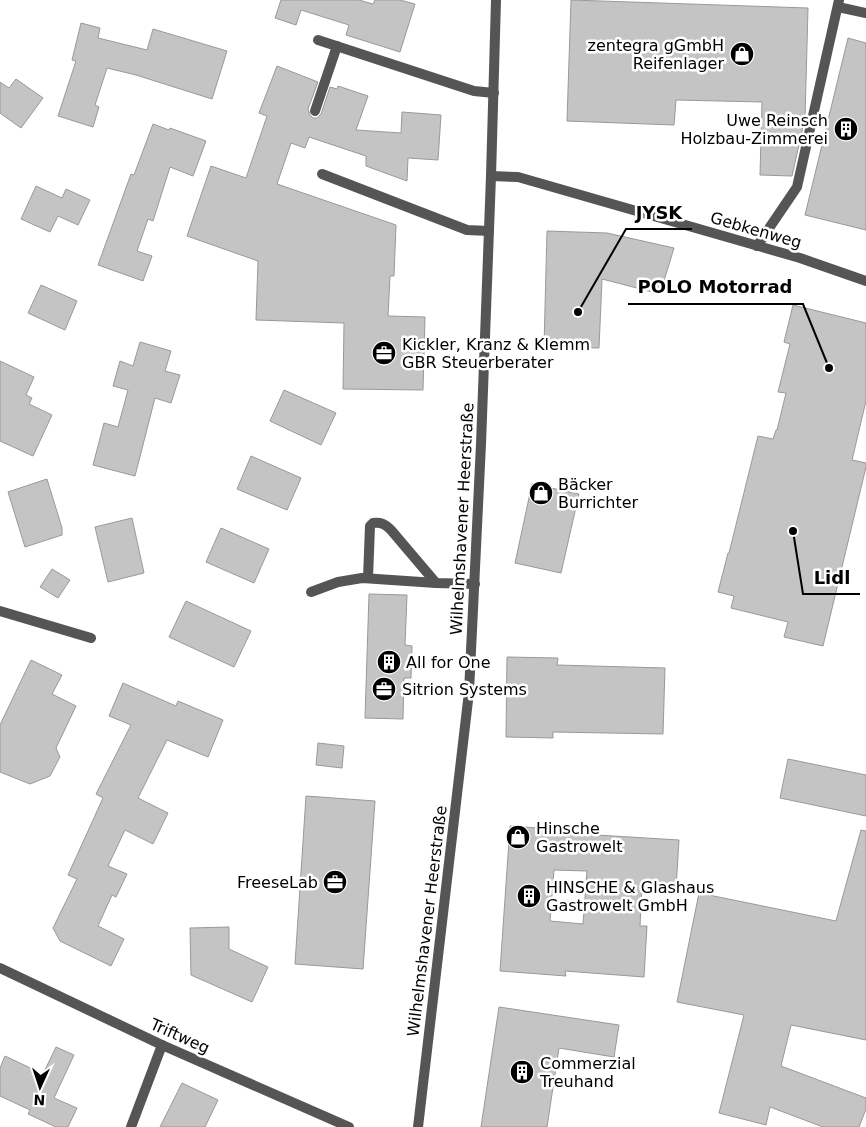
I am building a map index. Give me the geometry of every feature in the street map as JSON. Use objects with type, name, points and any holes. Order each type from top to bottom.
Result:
[{"type":"street","name":"Wilhelmshavener Heerstraße","points":[[418,1127],[469,692],[492,176],[496,0]]},
{"type":"street","points":[[757,246],[797,187],[839,3],[866,13]]},
{"type":"street","points":[[318,40],[474,91],[494,93]]},
{"type":"street","points":[[315,111],[337,46]]},
{"type":"street","points":[[322,174],[467,230],[489,231]]},
{"type":"street","name":"Gebkenweg","points":[[492,176],[518,177],[800,258],[866,281]]},
{"type":"street","points":[[368,578],[370,526],[372,523],[380,522],[391,530],[436,583]]},
{"type":"street","points":[[311,592],[338,582],[362,578],[475,584]]},
{"type":"street","points":[[0,611],[91,638]]},
{"type":"street","name":"Triftweg","points":[[0,968],[162,1045],[349,1127]]},
{"type":"street","points":[[131,1127],[162,1045]]},
{"type":"building","points":[[281,0],[359,0],[373,4],[375,0],[400,0],[415,4],[400,52],[346,35],[349,25],[301,10],[296,25],[275,18]]},
{"type":"building","points":[[571,0],[808,8],[805,118],[792,176],[760,175],[762,102],[676,100],[674,125],[567,121]]},
{"type":"building","points":[[81,23],[100,28],[98,38],[147,50],[153,29],[227,51],[212,99],[107,68],[95,105],[99,107],[93,127],[58,116],[76,61],[72,60]]},
{"type":"building","name":"Uwe Reinsch Holzbau-Zimmerei","points":[[848,38],[866,43],[866,230],[805,215]]},
{"type":"building","points":[[277,66],[318,82],[308,109],[313,118],[317,118],[321,114],[330,87],[337,89],[338,86],[368,96],[356,130],[401,133],[402,112],[441,115],[438,160],[408,158],[407,181],[366,166],[366,156],[309,137],[305,148],[291,143],[277,184],[396,225],[394,276],[390,276],[388,316],[425,317],[423,390],[343,389],[344,323],[256,320],[258,261],[187,236],[211,166],[246,178],[267,116],[259,113]]},
{"type":"building","points":[[16,79],[43,98],[21,128],[0,113],[0,82],[9,88]]},
{"type":"building","points":[[153,124],[206,141],[193,176],[170,167],[153,221],[148,219],[137,251],[152,256],[143,281],[98,265],[131,174],[134,175]]},
{"type":"building","points":[[36,186],[62,198],[66,189],[90,200],[78,225],[58,216],[50,232],[21,219]]},
{"type":"building","points":[[547,231],[607,233],[674,248],[660,294],[602,279],[599,348],[544,347]]},
{"type":"building","points":[[41,285],[77,301],[65,330],[28,313]]},
{"type":"building","points":[[793,305],[866,323],[866,401],[852,460],[866,463],[866,467],[823,646],[784,637],[788,622],[731,608],[734,596],[718,592],[758,436],[773,439],[777,430],[786,393],[778,392],[790,344],[784,342]]},
{"type":"building","points":[[140,342],[171,351],[165,371],[180,375],[171,403],[155,398],[135,476],[93,465],[104,423],[118,427],[128,390],[113,386],[120,361],[133,366]]},
{"type":"building","points":[[0,361],[34,377],[26,395],[32,398],[29,404],[52,415],[33,456],[0,441]]},
{"type":"building","points":[[284,390],[336,413],[321,445],[270,421]]},
{"type":"building","points":[[251,456],[301,478],[287,510],[237,489]]},
{"type":"building","points":[[47,479],[62,528],[62,535],[25,547],[8,492]]},
{"type":"building","points":[[532,484],[579,494],[561,573],[515,563]]},
{"type":"building","points":[[132,518],[144,573],[108,582],[95,527]]},
{"type":"building","points":[[221,528],[269,549],[254,583],[206,562]]},
{"type":"building","points":[[52,569],[70,580],[58,598],[40,587]]},
{"type":"building","name":"All for One","points":[[369,594],[407,595],[405,645],[412,646],[411,678],[404,678],[403,719],[365,718]]},
{"type":"building","points":[[186,601],[251,631],[234,667],[169,637]]},
{"type":"building","points":[[507,657],[558,658],[557,665],[665,668],[663,734],[553,732],[553,738],[506,737]]},
{"type":"building","points":[[31,660],[62,675],[52,694],[76,706],[56,748],[60,757],[50,776],[30,784],[0,772],[0,725]]},
{"type":"building","points":[[123,683],[176,706],[178,701],[223,720],[208,757],[167,740],[138,798],[168,813],[153,844],[125,830],[108,866],[127,874],[116,897],[112,895],[98,926],[124,939],[111,966],[60,941],[53,928],[77,879],[68,875],[103,798],[96,794],[131,725],[109,716]]},
{"type":"building","points":[[318,743],[344,746],[342,768],[316,765]]},
{"type":"building","points":[[788,759],[866,775],[866,816],[780,798]]},
{"type":"building","name":"FreeseLab","points":[[306,796],[375,801],[363,969],[295,964]]},
{"type":"building","points":[[510,826],[565,830],[564,833],[679,840],[676,888],[642,886],[640,926],[647,926],[644,977],[565,971],[566,976],[500,971]],"holes":[[[554,870],[587,871],[583,924],[550,921]]]},
{"type":"building","points":[[861,830],[866,831],[866,1040],[791,1025],[781,1066],[866,1098],[866,1109],[859,1127],[823,1127],[770,1107],[766,1125],[719,1113],[744,1015],[677,1002],[699,893],[836,921]]},
{"type":"building","points":[[229,927],[229,949],[268,967],[252,1002],[191,975],[190,928]]},
{"type":"building","name":"Commerzial Treuhand","points":[[499,1007],[619,1025],[614,1057],[559,1048],[547,1127],[481,1127]]},
{"type":"building","points":[[56,1047],[74,1055],[54,1098],[77,1108],[68,1127],[56,1127],[28,1114],[30,1110],[0,1096],[0,1068],[5,1056],[43,1074]]},
{"type":"building","points":[[182,1083],[218,1100],[205,1127],[160,1127]]},
{"type":"place","name":"zentegra gGmbH Reifenlager","points":[[742,54]]},
{"type":"place","name":"Uwe Reinsch Holzbau-Zimmerei","points":[[846,129]]},
{"type":"place","name":"JYSK","points":[[578,312]]},
{"type":"place","name":"Kickler, Kranz & Klemm GBR Steuerberater","points":[[384,353]]},
{"type":"place","name":"POLO Motorrad","points":[[829,368]]},
{"type":"place","name":"Bäcker Burrichter","points":[[541,493]]},
{"type":"place","name":"Lidl","points":[[793,531]]},
{"type":"place","name":"All for One","points":[[389,662]]},
{"type":"place","name":"Sitrion Systems","points":[[384,689]]},
{"type":"place","name":"Hinsche Gastrowelt","points":[[518,837]]},
{"type":"place","name":"FreeseLab","points":[[335,882]]},
{"type":"place","name":"HINSCHE & Glashaus Gastrowelt GmbH","points":[[529,896]]},
{"type":"place","name":"Commerzial Treuhand","points":[[522,1072]]}]
